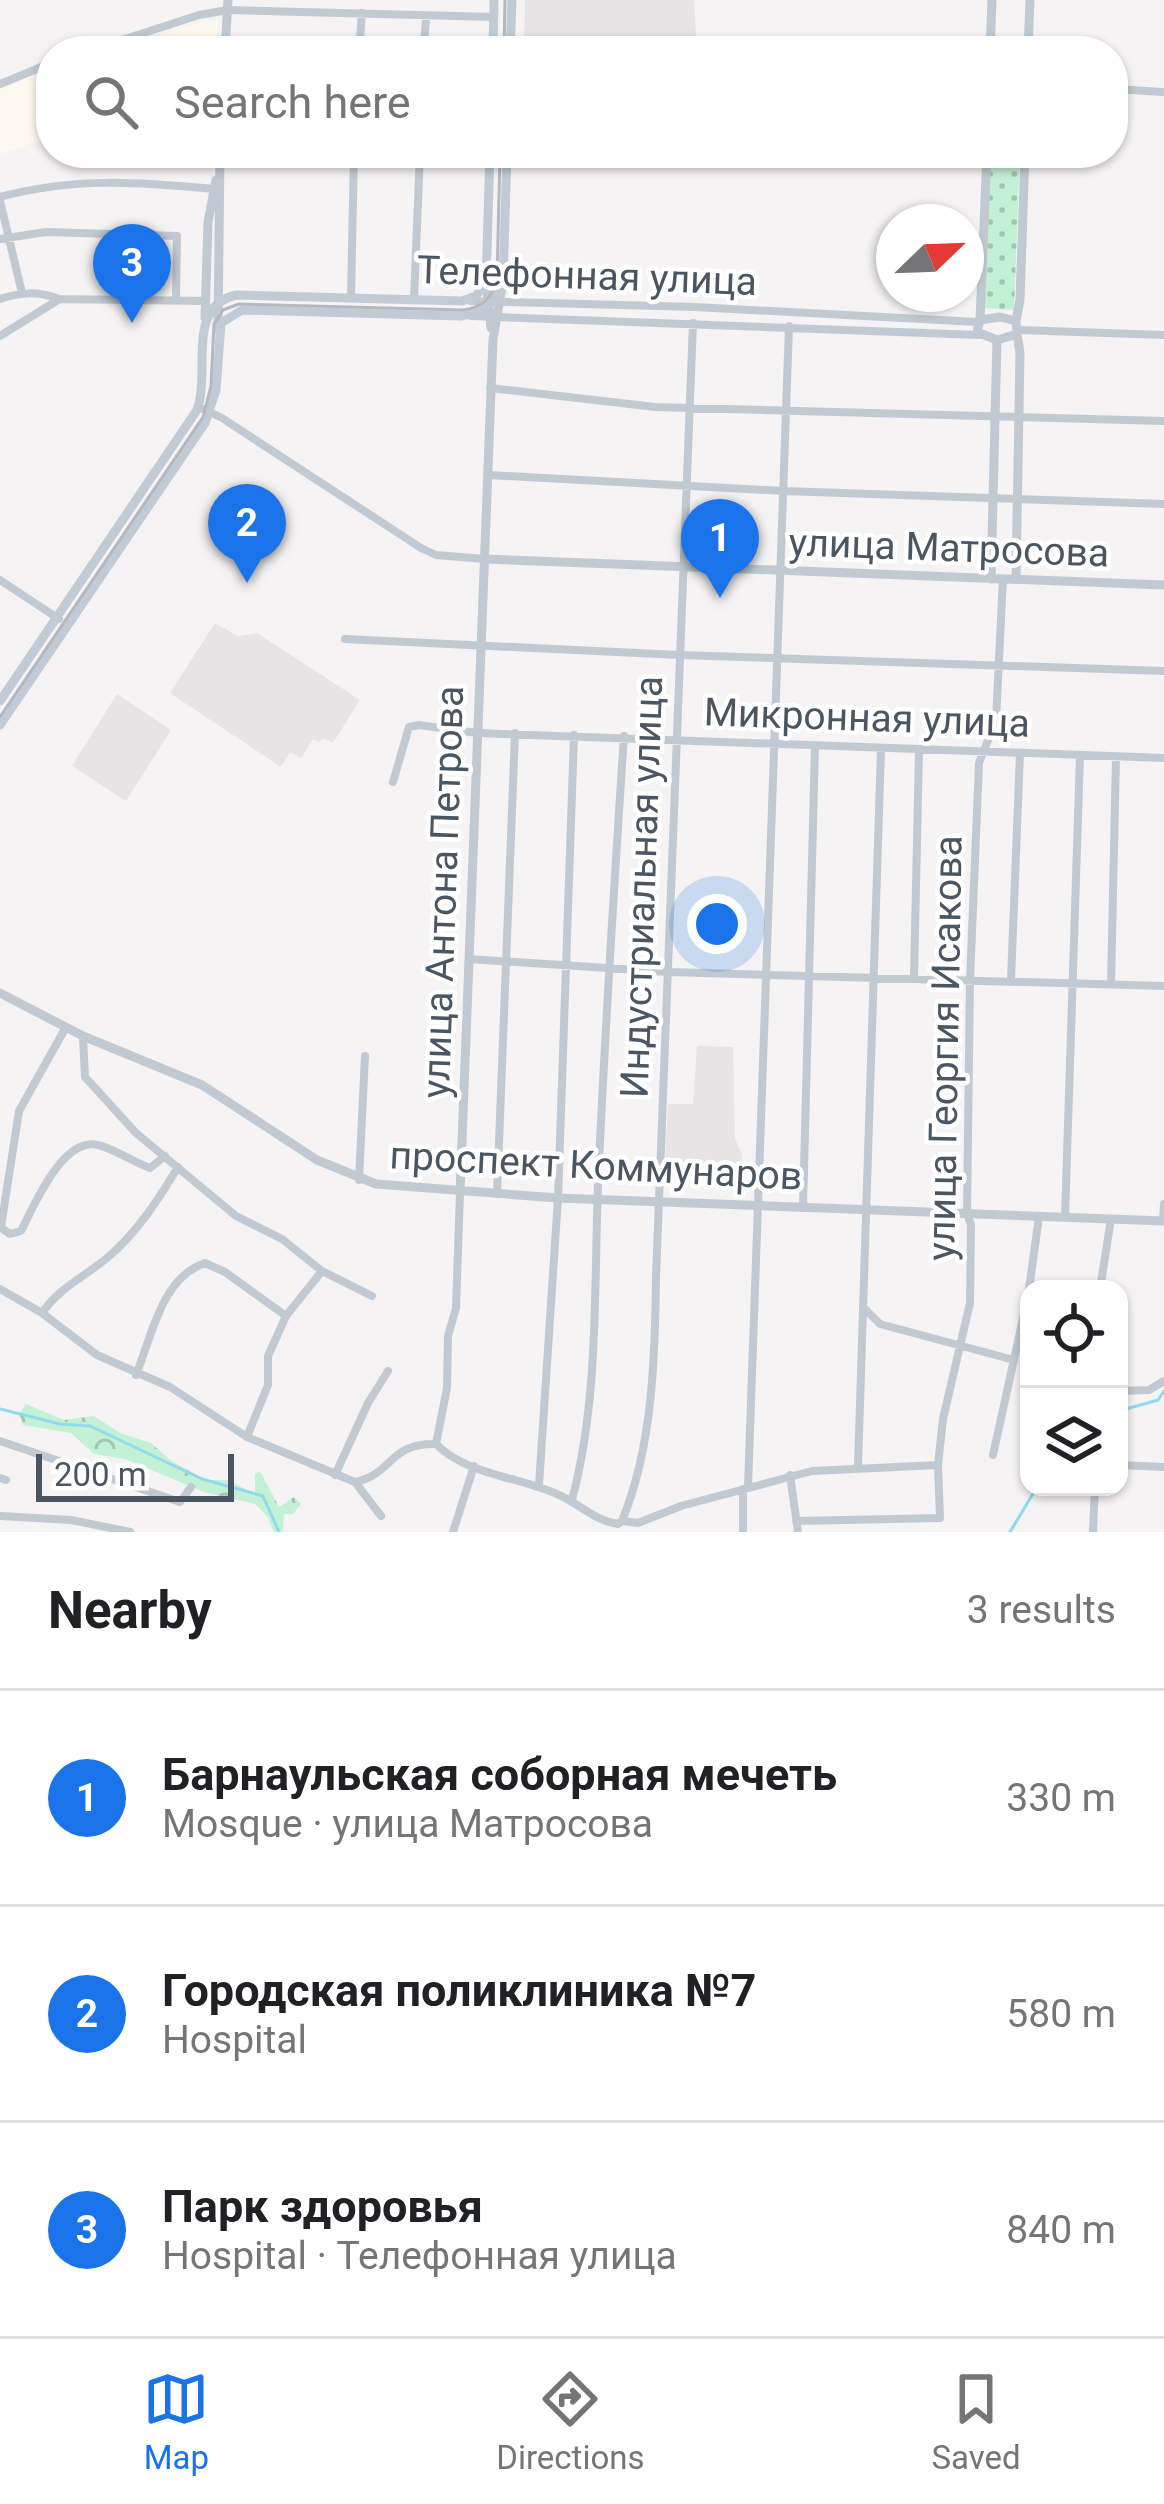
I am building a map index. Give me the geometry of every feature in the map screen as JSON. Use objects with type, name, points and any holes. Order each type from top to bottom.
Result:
[{"type":"main road","points":[[493,36],[494,0]]},
{"type":"main road","points":[[511,36],[512,0]]},
{"type":"main road","name":"улица Антона Петрова","points":[[486,281],[490,168]]},
{"type":"main road","points":[[493,307],[503,282],[507,168]]},
{"type":"main road","points":[[462,301],[476,296],[486,281]]},
{"type":"main road","name":"Телефонная улица","points":[[214,304],[236,295],[462,301]]},
{"type":"main road","points":[[0,701],[199,406],[205,318],[214,304]]},
{"type":"main road","name":"Телефонная улица","points":[[234,313],[461,316],[493,307]]},
{"type":"main road","points":[[0,724],[211,412],[217,390],[218,330],[234,313]]},
{"type":"street","points":[[990,36],[992,0]]},
{"type":"street","points":[[1029,36],[1030,0]]},
{"type":"street","points":[[134,36],[228,5],[494,17]]},
{"type":"street","points":[[226,36],[228,5]]},
{"type":"street","points":[[360,36],[362,13]]},
{"type":"street","points":[[425,36],[426,16]]},
{"type":"street","points":[[0,84],[36,69]]},
{"type":"street","points":[[1128,90],[1164,92]]},
{"type":"street","points":[[218,168],[208,222],[218,330]]},
{"type":"street","points":[[214,304],[220,168]]},
{"type":"street","points":[[351,297],[354,168]]},
{"type":"street","points":[[414,299],[419,168]]},
{"type":"street","points":[[986,168],[979,335],[997,340],[1017,328]]},
{"type":"street","points":[[1016,579],[1017,328],[1024,168]]},
{"type":"street","points":[[22,292],[4,238],[0,199],[63,183],[214,189]]},
{"type":"street","points":[[4,238],[46,232],[177,236],[176,300]]},
{"type":"street","name":"улица Антона Петрова","points":[[436,1444],[447,1388],[448,1336],[457,1308],[493,339],[493,307],[486,281]]},
{"type":"street","name":"Телефонная улица","points":[[0,299],[22,292],[59,299],[214,304]]},
{"type":"street","points":[[0,336],[59,299]]},
{"type":"street","name":"Телефонная улица","points":[[462,301],[693,323],[979,335]]},
{"type":"street","points":[[214,304],[234,313]]},
{"type":"street","name":"Телефонная улица","points":[[493,307],[979,321]]},
{"type":"street","points":[[979,321],[1000,317],[1017,328],[1164,335]]},
{"type":"street","name":"Индустриальная улица","points":[[619,1526],[636,1488],[656,1359],[693,323]]},
{"type":"street","points":[[742,1532],[760,1206],[789,326]]},
{"type":"street","name":"улица Георгия Исакова","points":[[796,1521],[940,1519],[943,1419],[970,1303],[970,980],[979,763],[996,720],[1001,665],[993,500],[997,340]]},
{"type":"street","points":[[490,388],[655,407],[1164,421]]},
{"type":"street","name":"улица Матросова","points":[[199,406],[436,555],[1164,585]]},
{"type":"street","points":[[488,475],[1164,504]]},
{"type":"street","points":[[118,528],[128,536]]},
{"type":"street","points":[[0,580],[67,625]]},
{"type":"street","points":[[345,639],[1164,671]]},
{"type":"street","name":"Микронная улица","points":[[392,782],[410,728],[419,725],[477,733],[1164,758]]},
{"type":"street","points":[[496,1195],[515,734]]},
{"type":"street","points":[[538,1485],[558,1198],[574,735]]},
{"type":"street","points":[[572,1500],[580,1467],[590,1355],[624,736]]},
{"type":"street","points":[[803,1208],[815,746]]},
{"type":"street","points":[[858,1466],[881,749]]},
{"type":"street","points":[[914,977],[919,750]]},
{"type":"street","points":[[1011,980],[1020,753]]},
{"type":"street","points":[[1065,1217],[1080,755]]},
{"type":"street","points":[[1111,984],[1116,757]]},
{"type":"street","points":[[469,959],[668,972],[1164,986]]},
{"type":"street","name":"проспект Коммунаров","points":[[0,993],[83,1036],[202,1085],[317,1160],[359,1180],[496,1195],[1164,1221]]},
{"type":"street","points":[[66,1028],[19,1111],[1,1227],[10,1234],[21,1231],[34,1201],[63,1159],[85,1145],[99,1145],[150,1168],[165,1156]]},
{"type":"street","points":[[83,1036],[85,1077],[136,1133],[217,1203],[282,1239],[322,1271],[371,1296]]},
{"type":"street","points":[[359,1180],[365,1056]]},
{"type":"street","points":[[42,1313],[56,1293],[109,1257],[148,1216],[178,1167]]},
{"type":"street","points":[[1164,1204],[1164,1221]]},
{"type":"street","points":[[1030,1280],[1039,1216]]},
{"type":"street","points":[[1101,1280],[1111,1219]]},
{"type":"street","points":[[136,1375],[174,1283],[192,1267],[206,1263],[225,1272],[286,1316]]},
{"type":"street","points":[[248,1436],[268,1385],[268,1356],[286,1316],[322,1271]]},
{"type":"street","points":[[0,1289],[42,1313],[68,1336],[136,1375],[170,1387],[248,1436],[355,1482],[381,1516]]},
{"type":"street","points":[[863,1308],[880,1324],[1013,1360]]},
{"type":"street","points":[[993,1455],[1020,1329]]},
{"type":"street","points":[[335,1475],[388,1371]]},
{"type":"street","points":[[1128,1391],[1149,1390],[1164,1381]]},
{"type":"street","points":[[0,1441],[180,1502],[191,1487]]},
{"type":"street","points":[[355,1482],[367,1479],[410,1444],[436,1444],[474,1466],[538,1485],[619,1526],[790,1475],[858,1466],[938,1466]]},
{"type":"street","points":[[1128,1465],[1164,1467]]},
{"type":"street","points":[[453,1532],[474,1466]]},
{"type":"street","points":[[790,1475],[798,1532]]},
{"type":"street","points":[[1093,1532],[1095,1496]]},
{"type":"street","points":[[0,1516],[71,1520],[130,1532]]},
{"type":"shaded area","points":[[525,0],[694,0],[696,36],[524,36]]},
{"type":"shaded area","points":[[218,20],[217,36],[156,36]]},
{"type":"shaded area","points":[[36,75],[36,142],[0,154],[0,90]]},
{"type":"shaded area","points":[[215,623],[238,636],[257,633],[360,700],[333,743],[313,739],[301,758],[290,752],[281,767],[170,693]]},
{"type":"shaded area","points":[[117,694],[171,730],[126,801],[72,766]]},
{"type":"shaded area","points":[[697,1046],[733,1047],[740,1185],[664,1182],[668,1104],[693,1104]]},
{"type":"green space","points":[[988,168],[1019,168],[1014,310],[984,308]]},
{"type":"green space","points":[[26,1404],[64,1420],[94,1416],[120,1433],[151,1443],[206,1480],[228,1480],[255,1494],[255,1474],[260,1471],[279,1507],[294,1497],[301,1504],[293,1514],[284,1514],[283,1532],[274,1532],[255,1504],[204,1492],[125,1459],[94,1454],[71,1433],[23,1425],[19,1414]]},
{"type":"waterway","points":[[1128,1408],[1158,1400],[1164,1391]]},
{"type":"waterway","points":[[0,1409],[60,1424],[90,1426],[202,1479],[263,1496],[279,1532]]},
{"type":"waterway","points":[[1010,1532],[1032,1496]]},
{"type":"tram line","points":[[504,36],[505,0]]},
{"type":"tram line","points":[[0,717],[203,417],[211,386],[214,324],[223,310],[239,304],[462,310],[480,305],[493,292],[497,279],[500,168]]},
{"type":"place","name":"Парк здоровья","points":[[132,323]]},
{"type":"place","name":"Городская поликлиника №7","points":[[247,583]]},
{"type":"place","name":"Барнаульская соборная мечеть","points":[[720,598]]}]
